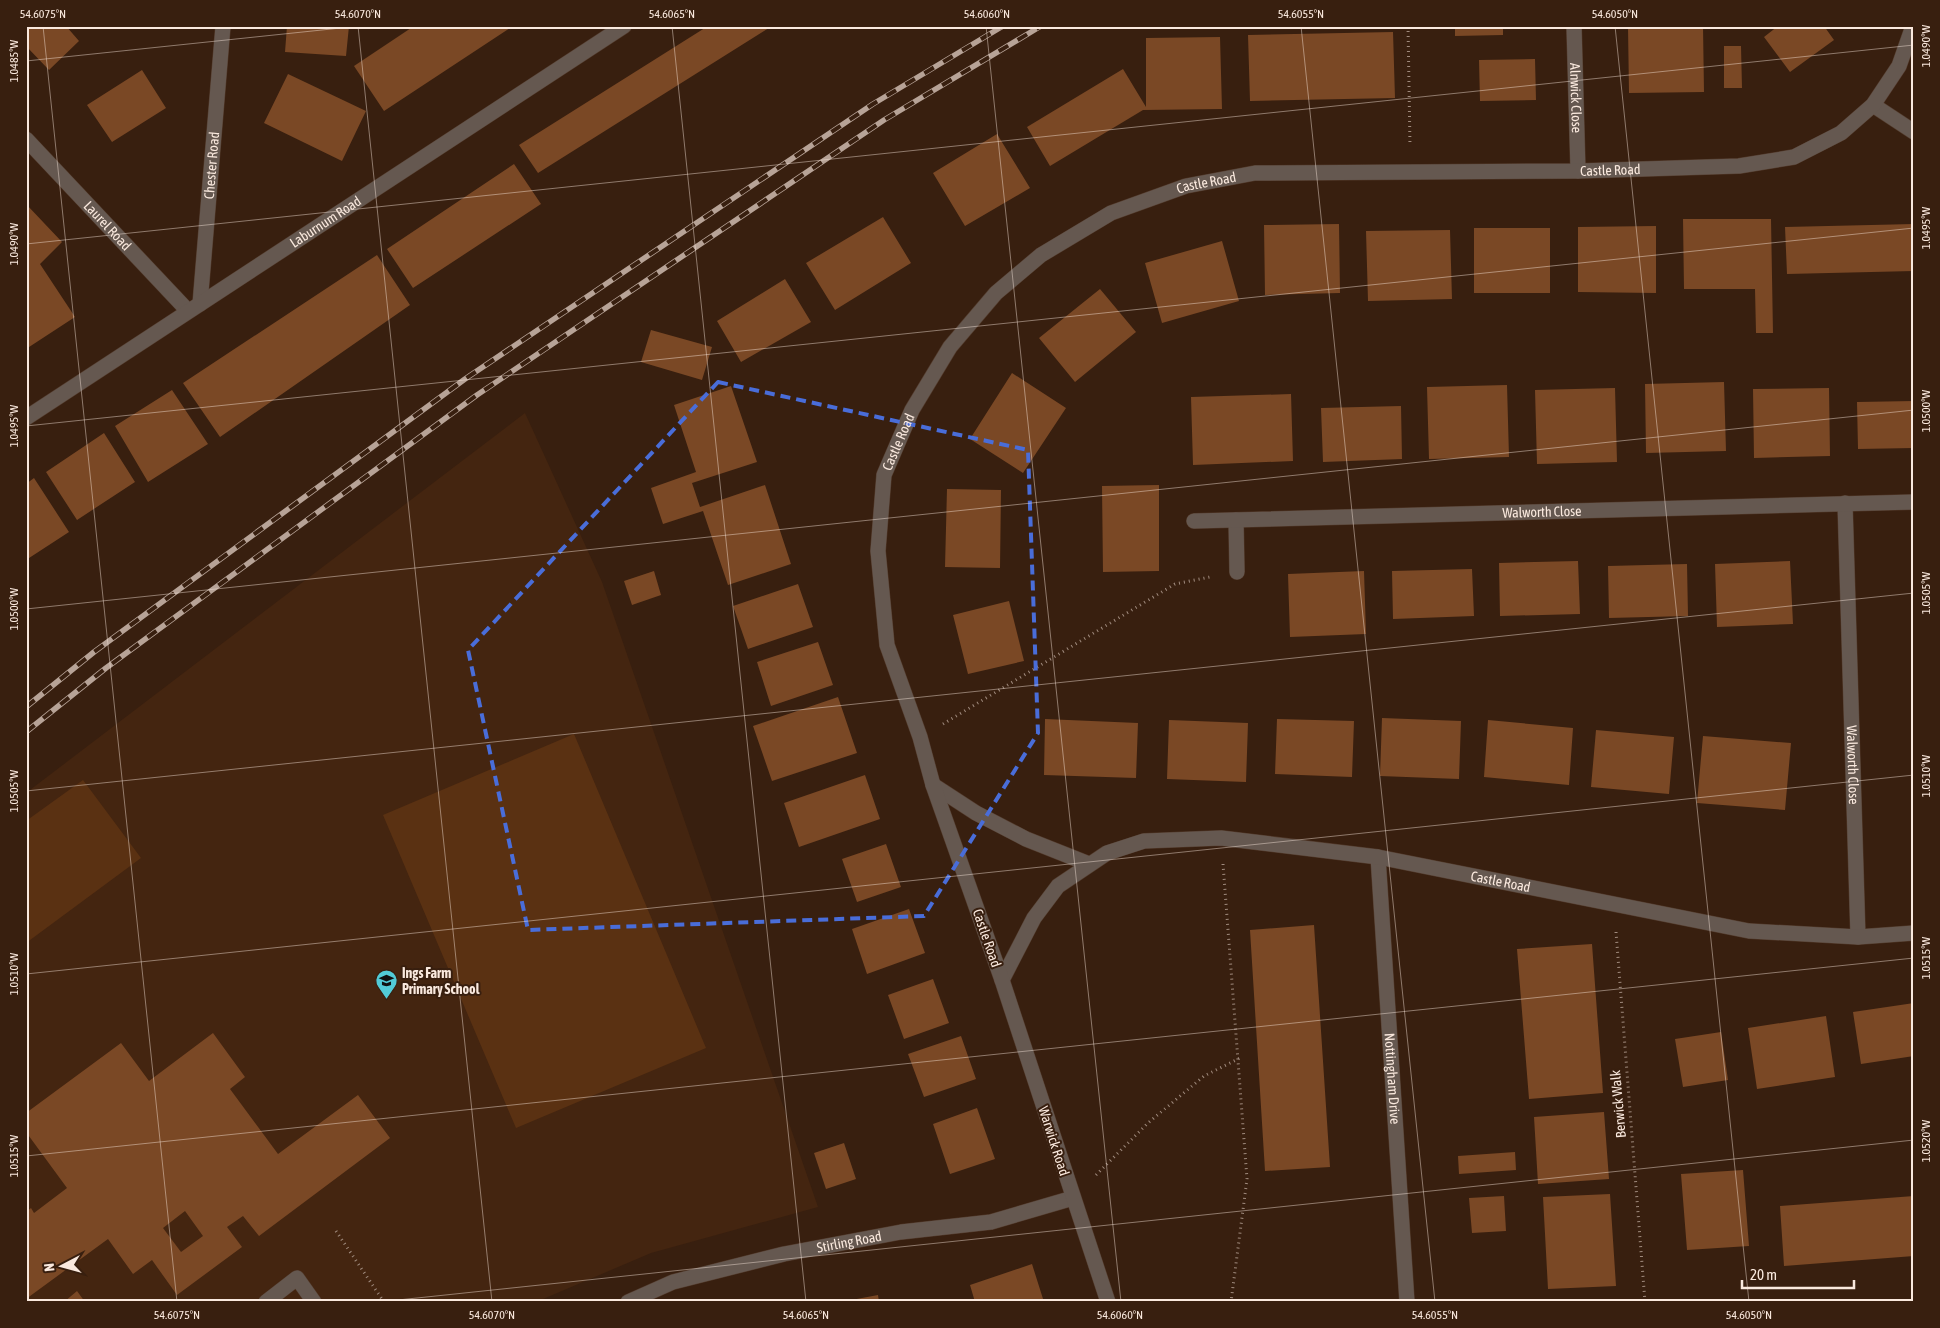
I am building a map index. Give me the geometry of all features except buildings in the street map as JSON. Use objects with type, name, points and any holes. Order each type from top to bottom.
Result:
[{"type":"street","name":"Chester Road","points":[[194,308],[223,26]]},
{"type":"street","name":"Laburnum Road","points":[[26,418],[624,26]]},
{"type":"street","name":"Alnwick Close","points":[[1574,26],[1578,171]]},
{"type":"street","name":"Castle Road","points":[[1002,980],[933,785],[920,738],[887,645],[878,551],[884,475],[912,410],[950,348],[996,293],[1041,255],[1111,213],[1186,186],[1255,174],[1578,171],[1739,166],[1794,157],[1841,133],[1873,105],[1899,66],[1913,26]]},
{"type":"street","points":[[1873,105],[1914,132]]},
{"type":"street","name":"Laurel Road","points":[[26,139],[194,308]]},
{"type":"street","name":"Walworth Close","points":[[1194,521],[1914,502]]},
{"type":"street","name":"Walworth Close","points":[[1845,503],[1858,937]]},
{"type":"street","points":[[1236,520],[1238,572]]},
{"type":"street","points":[[933,785],[976,813],[1026,839],[1089,864]]},
{"type":"street","name":"Castle Road","points":[[1002,980],[1034,918],[1058,886],[1107,853],[1144,841],[1221,838],[1378,857],[1749,931],[1858,937],[1914,933]]},
{"type":"street","name":"Nottingham Drive","points":[[1378,857],[1407,1302]]},
{"type":"street","name":"Warwick Road","points":[[1002,980],[1108,1302]]},
{"type":"street","name":"Stirling Road","points":[[628,1302],[673,1282],[784,1254],[901,1232],[991,1222],[1073,1198]]},
{"type":"street","points":[[266,1302],[297,1278],[314,1302]]},
{"type":"path","points":[[1408,26],[1410,172]]},
{"type":"path","points":[[920,738],[1175,584],[1238,572]]},
{"type":"path","points":[[1221,838],[1240,1058],[1247,1179],[1231,1302]]},
{"type":"path","name":"Berwick Walk","points":[[1614,904],[1646,1302]]},
{"type":"path","points":[[1073,1198],[1148,1123],[1197,1082],[1240,1058]]},
{"type":"path","points":[[336,1231],[384,1302]]},
{"type":"highlighted area","points":[[718,382],[1028,450],[1038,733],[924,916],[528,930],[468,650]]},
{"type":"shaded area","name":"Ings Farm Primary School","points":[[525,413],[602,582],[818,1207],[651,1253],[536,1302],[26,1302],[26,793]]},
{"type":"shaded area","points":[[574,734],[706,1048],[516,1128],[383,815]]},
{"type":"shaded area","points":[[83,780],[141,858],[26,943],[26,821]]},
{"type":"railway","points":[[26,707],[94,652],[465,379],[873,104],[1003,26]]},
{"type":"railway","points":[[26,732],[106,668],[477,395],[884,120],[1041,26]]},
{"type":"place","name":"Ings Farm Primary School","points":[[386,1000]]}]
